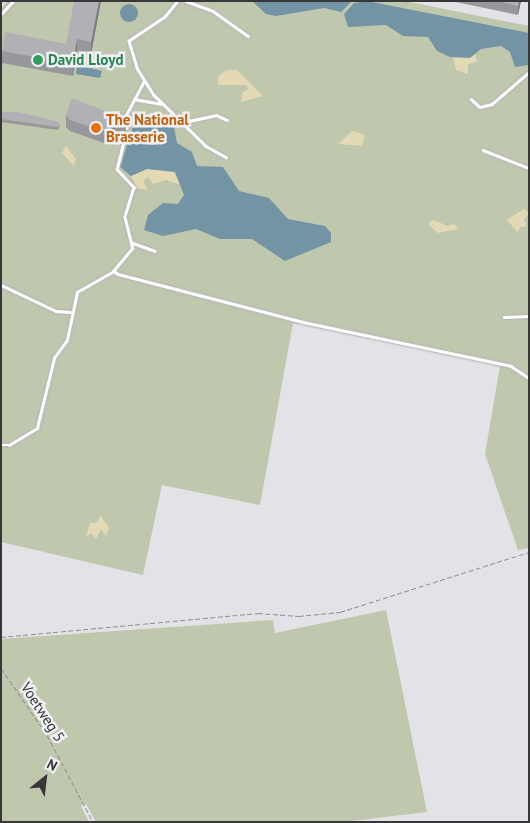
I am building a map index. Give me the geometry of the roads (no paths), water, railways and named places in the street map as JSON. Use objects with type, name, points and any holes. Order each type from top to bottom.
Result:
[{"type":"lane","points":[[1,14],[13,1]]},
{"type":"lane","points":[[178,1],[165,17],[129,41],[144,81],[206,146],[226,157]]},
{"type":"lane","points":[[186,1],[213,11],[248,36]]},
{"type":"lane","points":[[471,98],[478,106],[492,104],[529,72]]},
{"type":"lane","points":[[126,128],[126,117],[133,99],[144,81]]},
{"type":"lane","points":[[133,99],[164,104]]},
{"type":"lane","points":[[107,112],[126,117]]},
{"type":"lane","points":[[184,122],[216,115],[227,120]]},
{"type":"lane","points":[[1,445],[9,445],[37,428],[54,358],[67,340],[70,312],[82,287],[114,271],[124,262],[133,242],[125,217],[134,187],[117,169],[116,159],[126,134]]},
{"type":"lane","points":[[483,150],[529,168]]},
{"type":"lane","points":[[133,242],[155,251]]},
{"type":"lane","points":[[114,271],[303,322],[511,366],[529,378]]},
{"type":"lane","points":[[1,285],[56,311],[70,312]]},
{"type":"lane","points":[[504,317],[529,316]]},
{"type":"water","points":[[252,1],[352,1],[341,12],[324,8],[276,16],[266,14]]},
{"type":"water","points":[[367,1],[529,33],[529,65],[515,67],[510,52],[501,46],[481,49],[470,58],[450,57],[437,51],[428,37],[403,36],[386,25],[348,27],[344,14],[354,3]]},
{"type":"water","points":[[125,4],[133,4],[138,9],[136,20],[125,22],[120,17],[120,9]]},
{"type":"water","points":[[77,65],[102,71],[100,78],[76,74]]},
{"type":"water","points":[[159,118],[174,127],[177,143],[192,152],[197,166],[223,167],[239,191],[269,198],[288,219],[325,226],[331,233],[331,242],[285,261],[252,239],[220,239],[196,229],[163,236],[144,230],[148,215],[163,203],[178,204],[184,195],[175,172],[147,169],[131,176],[120,167],[133,126]]},
{"type":"place","name":"David Lloyd","points":[[38,60]]},
{"type":"place","name":"The National Brasserie","points":[[96,128]]}]
